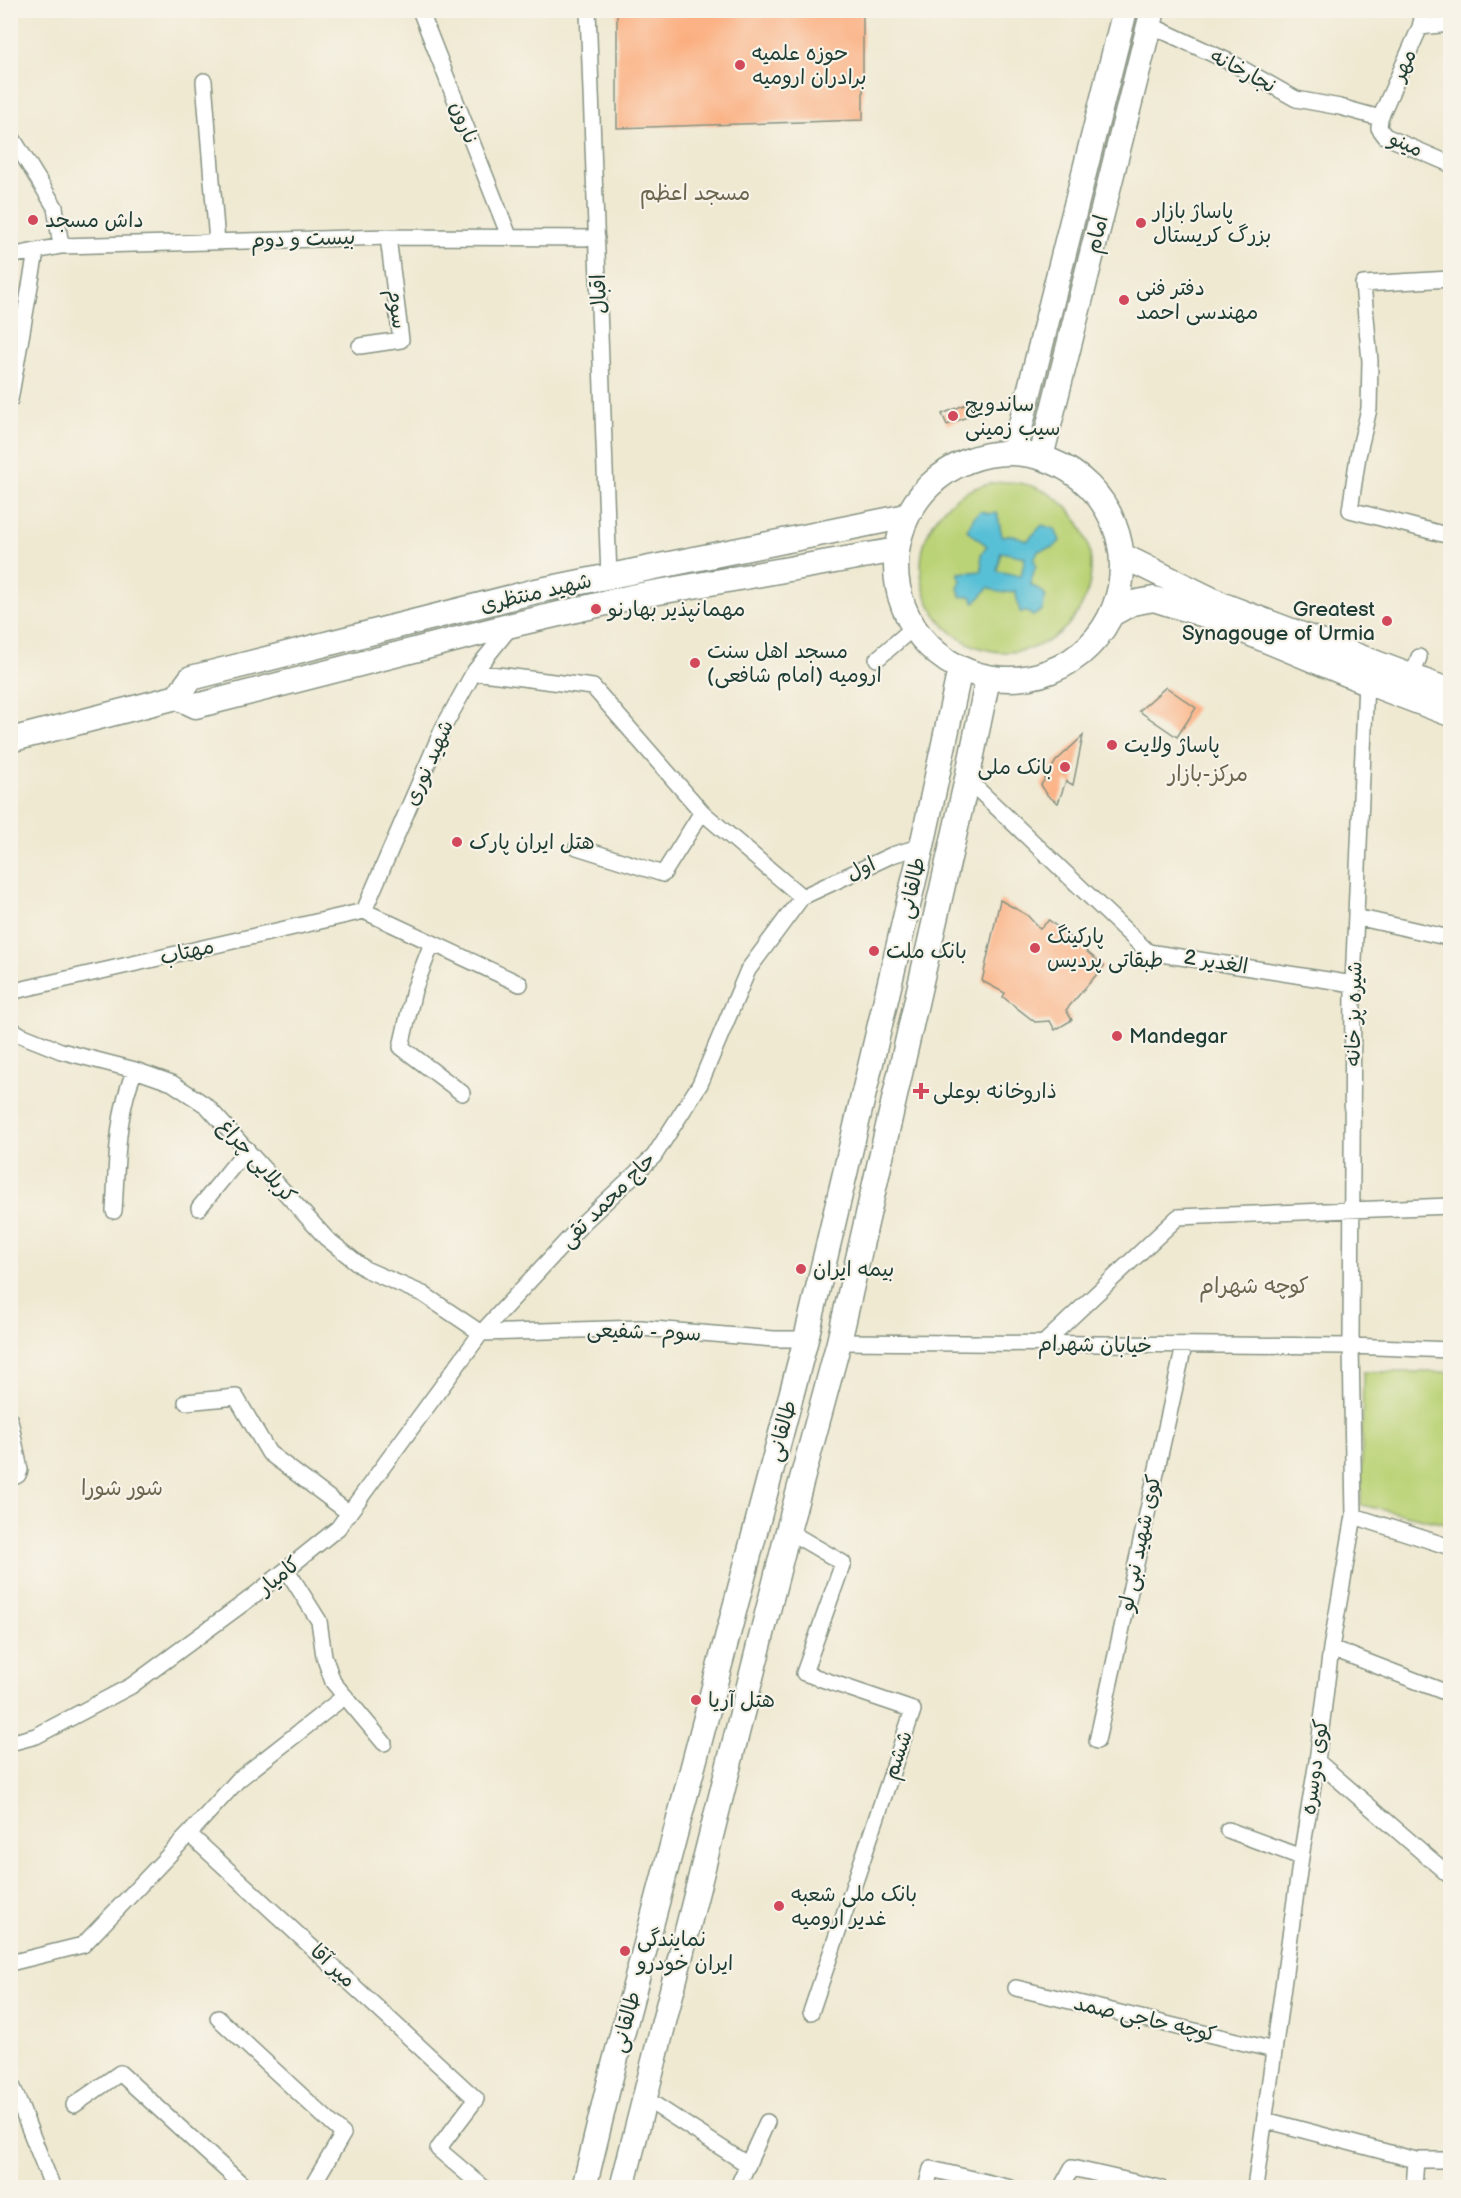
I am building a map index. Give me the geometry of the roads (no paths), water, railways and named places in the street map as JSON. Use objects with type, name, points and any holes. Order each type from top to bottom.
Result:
[{"type":"main road","name":"امام","points":[[1014,452],[1125,10]]},
{"type":"main road","name":"امام","points":[[1041,457],[1151,18]]},
{"type":"main road","points":[[1014,452],[1041,457],[1066,468],[1088,484],[1105,505],[1117,530],[1123,556],[1121,586],[1112,614],[1096,639],[1074,659],[1047,673],[1018,679],[988,678],[960,669],[934,651],[914,628],[903,607],[897,584],[899,537],[907,516],[927,489],[952,468],[971,459],[992,454],[1014,452]]},
{"type":"main road","name":"شهید منتظری","points":[[10,740],[177,697],[191,678],[536,591],[907,516]]},
{"type":"main road","name":"شهید منتظری","points":[[177,697],[196,706],[512,625],[636,596],[897,550]]},
{"type":"main road","points":[[1123,556],[1223,604],[1415,667],[1450,691]]},
{"type":"main road","points":[[536,591],[533,599],[534,606],[538,613],[545,617]]},
{"type":"main road","points":[[1112,614],[1132,603],[1154,599],[1208,616],[1366,682],[1450,714]]},
{"type":"main road","name":"طالقانی","points":[[584,2187],[609,2084],[806,1339],[922,846],[960,669]]},
{"type":"main road","name":"طالقانی","points":[[622,2187],[788,1531],[839,1342],[988,678]]},
{"type":"main road","points":[[806,1339],[839,1342]]},
{"type":"street","name":"نارون","points":[[420,10],[508,236]]},
{"type":"street","name":"اقبال","points":[[588,10],[609,577]]},
{"type":"street","name":"مهر","points":[[1380,118],[1420,27],[1424,10]]},
{"type":"street","name":"نجارخانه","points":[[1151,18],[1296,99],[1340,107]]},
{"type":"street","points":[[1420,27],[1450,24]]},
{"type":"street","points":[[204,81],[216,242]]},
{"type":"street","name":"مینو","points":[[1340,107],[1380,118],[1378,128],[1385,136],[1450,164]]},
{"type":"street","points":[[10,134],[56,207],[61,246]]},
{"type":"street","name":"بیست و دوم","points":[[10,256],[61,246],[388,237],[597,238]]},
{"type":"street","name":"سوم","points":[[360,346],[401,340],[388,237]]},
{"type":"street","points":[[10,399],[36,252]]},
{"type":"street","points":[[1450,279],[1363,284],[1370,361],[1369,409],[1358,456],[1350,510],[1450,536]]},
{"type":"street","name":"شهید نوری","points":[[364,911],[443,728],[474,672],[512,625]]},
{"type":"street","points":[[877,659],[914,628]]},
{"type":"street","points":[[474,672],[593,687],[702,812],[802,897]]},
{"type":"street","name":"شیره پز خانه","points":[[1351,1346],[1353,984],[1366,682]]},
{"type":"street","name":"2 الغدیر","points":[[967,779],[1148,952],[1353,984]]},
{"type":"street","points":[[577,847],[663,874],[702,812]]},
{"type":"street","name":"اول","points":[[802,897],[891,855],[922,846]]},
{"type":"street","name":"حاج محمد تقی","points":[[481,1333],[585,1221],[654,1156],[700,1084],[748,970],[802,897]]},
{"type":"street","points":[[364,911],[520,984]]},
{"type":"street","name":"مهتاب","points":[[10,992],[364,911]]},
{"type":"street","points":[[1356,917],[1450,938]]},
{"type":"street","points":[[432,943],[414,990],[401,1047],[462,1093]]},
{"type":"street","name":"کربلایی چراغ","points":[[10,1028],[21,1035],[61,1051],[135,1070],[172,1083],[207,1106],[326,1238],[365,1269],[423,1294],[481,1333]]},
{"type":"street","points":[[114,1211],[119,1147],[127,1089],[135,1070]]},
{"type":"street","points":[[199,1208],[247,1149]]},
{"type":"street","points":[[1043,1344],[1178,1217],[1450,1206]]},
{"type":"street","name":"سوم - شفیعی","points":[[481,1333],[641,1328],[774,1339],[806,1339]]},
{"type":"street","name":"کامیار","points":[[10,1743],[36,1736],[131,1686],[287,1570],[338,1528],[481,1333]]},
{"type":"street","name":"خیابان شهرام","points":[[839,1342],[1351,1346],[1450,1350]]},
{"type":"street","name":"کوی شهید نبی لو","points":[[1097,1741],[1184,1346]]},
{"type":"street","name":"کوی دوسره","points":[[1255,2187],[1301,1857],[1317,1761],[1331,1648],[1354,1516],[1351,1346]]},
{"type":"street","points":[[186,1402],[236,1397],[269,1453],[349,1513]]},
{"type":"street","points":[[10,1420],[20,1470],[18,1475],[10,1479]]},
{"type":"street","points":[[1354,1516],[1450,1547]]},
{"type":"street","name":"ششم","points":[[788,1531],[843,1563],[804,1673],[913,1710],[811,2012]]},
{"type":"street","points":[[287,1570],[319,1621],[324,1656],[333,1682],[384,1743]]},
{"type":"street","points":[[1331,1648],[1450,1694]]},
{"type":"street","points":[[10,1963],[83,1945],[238,1780],[345,1696]]},
{"type":"street","points":[[1317,1761],[1450,1876]]},
{"type":"street","points":[[1228,1830],[1301,1857]]},
{"type":"street","name":"میر آقا","points":[[189,1833],[476,2099],[438,2149],[484,2187]]},
{"type":"street","name":"کوچه حاجی صمد","points":[[1016,1988],[1275,2050]]},
{"type":"street","points":[[218,2018],[343,2134],[311,2187]]},
{"type":"street","points":[[74,2105],[120,2073],[246,2187]]},
{"type":"street","points":[[10,2080],[53,2187]]},
{"type":"street","points":[[643,2097],[748,2165]]},
{"type":"street","points":[[1265,2120],[1416,2160],[1450,2160]]},
{"type":"street","points":[[737,2187],[766,2122]]},
{"type":"street","points":[[1414,2187],[1416,2160]]},
{"type":"street","points":[[1061,2187],[1072,2168],[1160,2187]]},
{"type":"street","points":[[926,2187],[931,2169],[1011,2187]]},
{"type":"water","points":[[981,511],[989,514],[997,512],[1002,536],[1015,536],[1027,541],[1042,525],[1055,529],[1060,541],[1054,547],[1038,551],[1034,559],[1036,565],[1030,584],[1043,592],[1046,597],[1043,610],[1033,616],[1027,612],[1020,612],[1015,591],[1001,592],[989,587],[975,603],[971,596],[961,597],[958,588],[961,580],[958,573],[982,571],[981,554],[987,546],[967,530],[974,517]],"holes":[[[1001,552],[1025,557],[1021,576],[997,571]]]},
{"type":"place","name":"حوزه علمیه برادران ارومیه","points":[[740,65]]},
{"type":"place","name":"داش مسجد","points":[[33,220]]},
{"type":"place","name":"پاساژ بازار بزرگ کریستال","points":[[1141,223]]},
{"type":"place","name":"دفتر فنی مهندسی احمد","points":[[1124,300]]},
{"type":"place","name":"ساندویچ سیب زمینی","points":[[953,416]]},
{"type":"place","name":"مهمانپذیر بهارنو","points":[[596,609]]},
{"type":"place","name":"Greatest Synagouge of Urmia","points":[[1387,621]]},
{"type":"place","name":"مسجد اهل سنت ارومیه (امام شافعی)","points":[[695,663]]},
{"type":"place","name":"پاساژ ولایت","points":[[1112,745]]},
{"type":"place","name":"بانک ملی","points":[[1065,767]]},
{"type":"place","name":"هتل ایران پارک","points":[[457,842]]},
{"type":"place","name":"پارکینگ طبقاتی پردیس","points":[[1035,948]]},
{"type":"place","name":"بانک ملت","points":[[874,951]]},
{"type":"place","name":"Mandegar","points":[[1117,1036]]},
{"type":"place","name":"ذاروخانه بوعلی","points":[[921,1091]]},
{"type":"place","name":"بیمه ایران","points":[[801,1269]]},
{"type":"place","name":"هتل آریا","points":[[696,1700]]},
{"type":"place","name":"بانک ملی شعبه غدیر ارومیه","points":[[779,1906]]},
{"type":"place","name":"نمایندگی ایران خودرو","points":[[625,1951]]},
{"type":"district","name":"مسجد اعظم","points":[[695,193]]},
{"type":"district","name":"مرکز-بازار","points":[[1208,774]]},
{"type":"district","name":"کوچه شهرام","points":[[1254,1286]]},
{"type":"district","name":"شور شورا","points":[[122,1488]]}]
